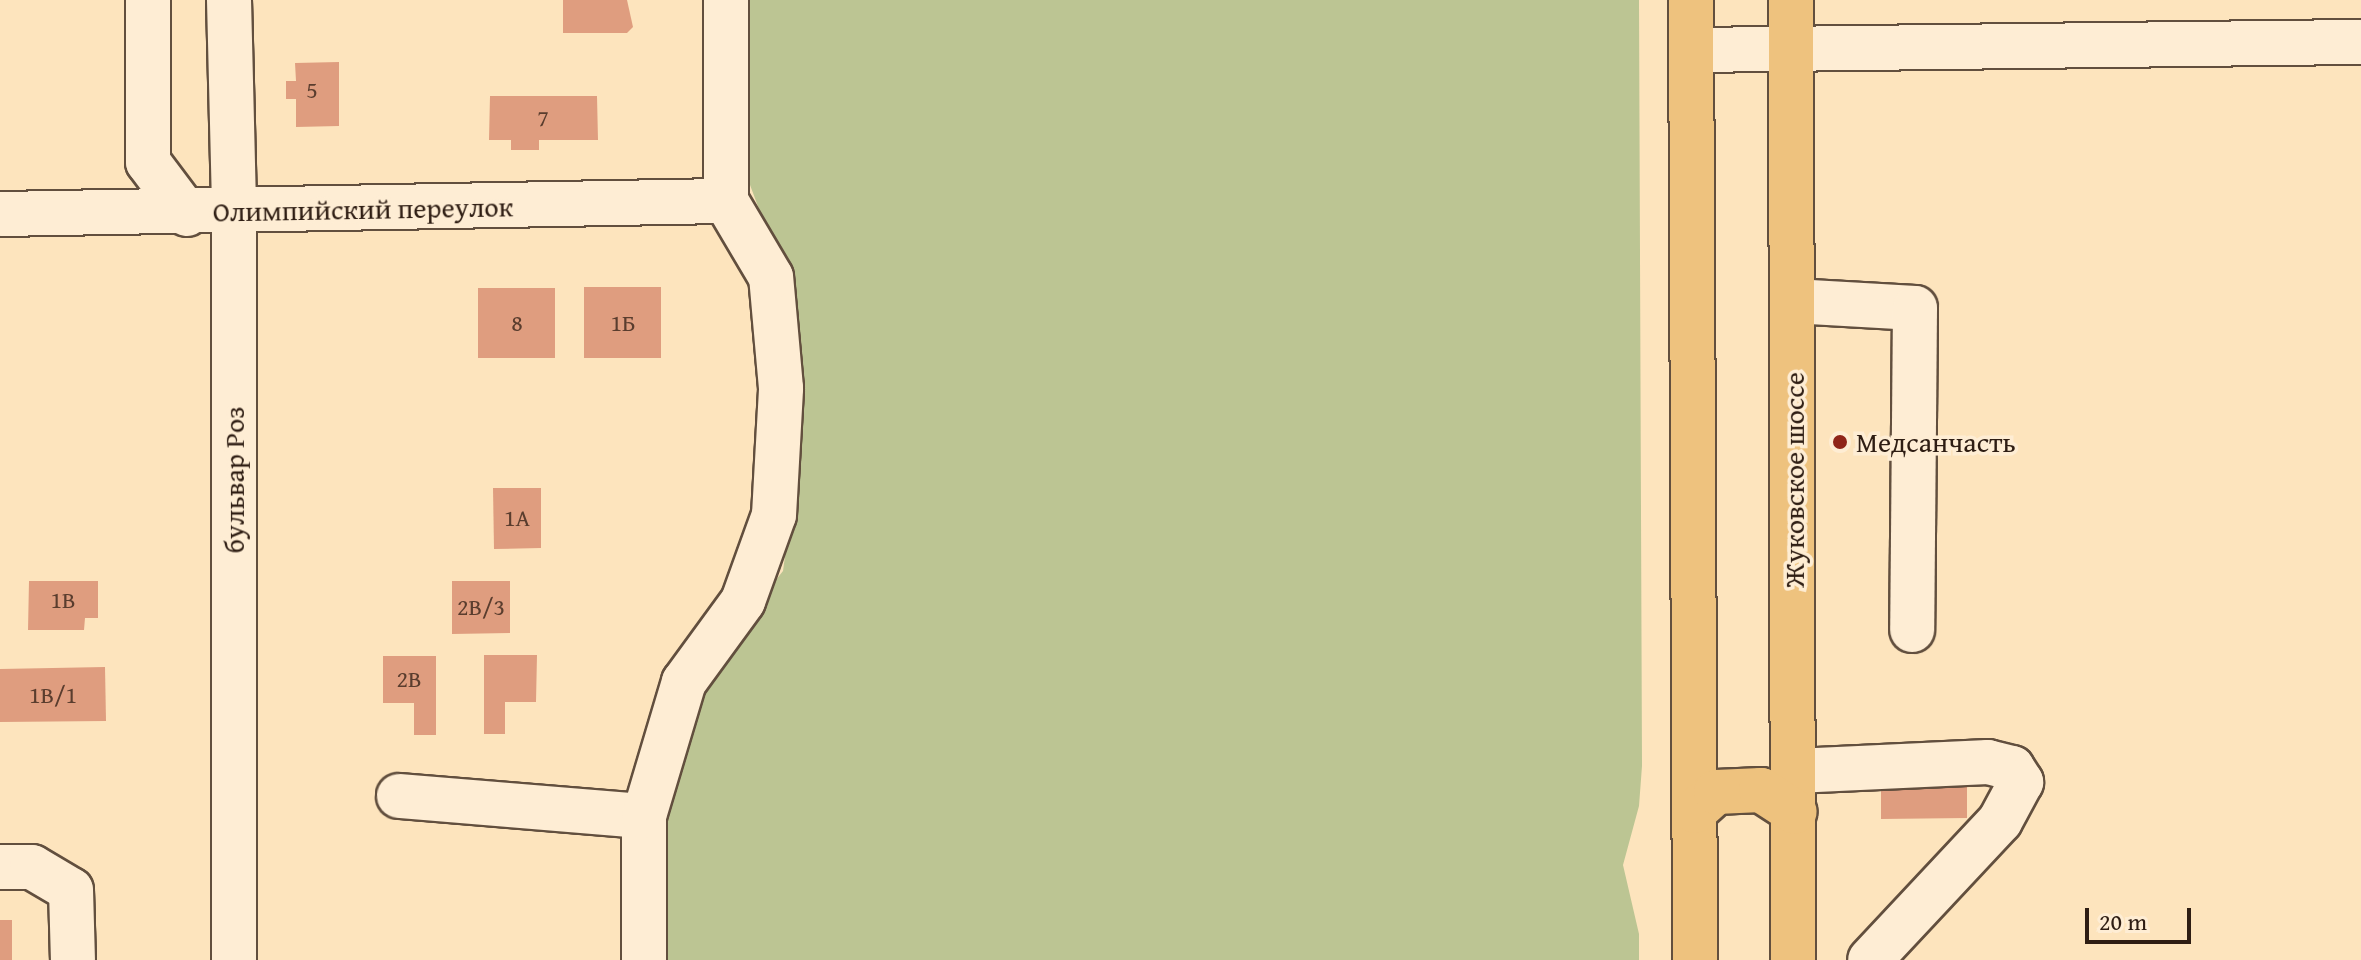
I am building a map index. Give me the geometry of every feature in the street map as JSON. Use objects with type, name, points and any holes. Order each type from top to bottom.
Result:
[{"type":"main road","points":[[1691,0],[1695,960]]},
{"type":"main road","name":"Жуковское шоссе","points":[[1791,0],[1793,960]]},
{"type":"main road","points":[[1695,811],[1716,792],[1795,792]]},
{"type":"street","points":[[148,0],[148,162],[187,214]]},
{"type":"street","name":"бульвар Роз","points":[[229,0],[234,209],[234,960]]},
{"type":"street","points":[[644,960],[644,816],[684,682],[743,601],[774,515],[781,388],[771,277],[726,201],[726,0]]},
{"type":"street","points":[[1692,50],[2361,42]]},
{"type":"street","name":"Олимпийский переулок","points":[[0,214],[187,214],[234,209],[726,201]]},
{"type":"street","points":[[1793,301],[1915,308],[1912,630]]},
{"type":"street","points":[[1795,792],[1988,762],[2012,768],[2021,782],[2000,821],[1870,960]]},
{"type":"street","points":[[399,796],[644,816]]},
{"type":"street","points":[[0,867],[32,867],[71,890],[73,960]]},
{"type":"green space","points":[[735,0],[1639,0],[1642,766],[1639,806],[1623,865],[1639,934],[1639,960],[657,960],[656,814],[704,671],[783,571],[789,527],[778,260],[734,142]]},
{"type":"building","points":[[563,0],[627,0],[633,27],[627,33],[563,33]]},
{"type":"building","points":[[339,62],[339,126],[296,127],[296,99],[286,99],[286,81],[296,81],[295,63]]},
{"type":"building","points":[[490,96],[597,96],[598,140],[539,140],[539,150],[511,150],[511,140],[489,140]]},
{"type":"building","points":[[584,287],[661,287],[661,358],[584,358]]},
{"type":"building","points":[[478,288],[555,288],[555,358],[478,358]]},
{"type":"building","points":[[493,488],[541,488],[541,548],[494,549]]},
{"type":"building","points":[[29,581],[98,581],[98,618],[85,618],[84,630],[28,630]]},
{"type":"building","points":[[452,581],[510,581],[510,633],[452,634]]},
{"type":"building","points":[[484,655],[537,655],[536,702],[505,702],[505,734],[484,734]]},
{"type":"building","points":[[383,656],[436,656],[436,735],[414,735],[414,703],[383,703]]},
{"type":"building","points":[[105,667],[106,721],[0,722],[0,669]]},
{"type":"building","points":[[1967,784],[1967,818],[1881,819],[1881,785]]},
{"type":"building","points":[[0,920],[12,920],[12,960],[0,960]]},
{"type":"place","name":"Медсанчасть","points":[[1840,442]]}]
